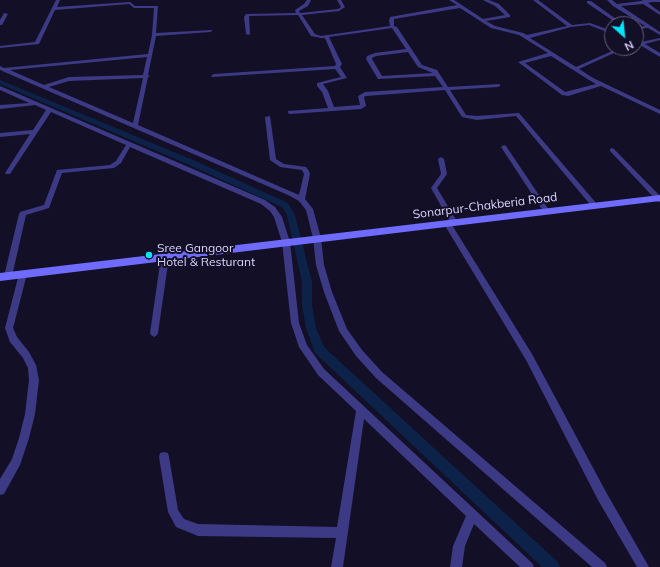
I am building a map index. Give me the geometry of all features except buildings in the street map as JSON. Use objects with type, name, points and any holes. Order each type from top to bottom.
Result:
[{"type":"main road","name":"Sonarpur-Chakberia Road","points":[[287,242],[660,199]]},
{"type":"main road","points":[[4,276],[287,242]]},
{"type":"street","points":[[0,47],[37,43],[58,0]]},
{"type":"street","points":[[309,0],[306,5],[299,8],[297,11],[313,35],[327,37],[392,27]]},
{"type":"street","points":[[248,34],[246,17],[248,15],[299,14],[339,10],[343,8],[340,0]]},
{"type":"street","points":[[451,0],[493,27],[516,32],[526,37],[601,84],[660,112]]},
{"type":"street","points":[[482,20],[508,16],[497,5],[485,0]]},
{"type":"street","points":[[535,0],[572,26]]},
{"type":"street","points":[[609,0],[660,34]]},
{"type":"street","points":[[616,5],[644,1],[660,1]]},
{"type":"street","points":[[644,1],[660,14]]},
{"type":"street","points":[[589,2],[609,16]]},
{"type":"street","points":[[54,9],[130,4],[134,8],[156,8],[154,35],[147,76],[135,127]]},
{"type":"street","points":[[461,6],[392,18],[390,21],[392,27],[395,28],[420,66],[432,69],[437,74],[464,116],[478,118],[517,114],[595,206]]},
{"type":"street","points":[[0,24],[6,14]]},
{"type":"street","points":[[526,37],[572,26],[596,25],[604,29]]},
{"type":"street","points":[[644,27],[648,27]]},
{"type":"street","points":[[154,35],[210,31]]},
{"type":"street","points":[[327,37],[339,64],[337,67],[344,78],[320,83],[320,86],[325,91],[332,110]]},
{"type":"street","points":[[644,42],[660,39]]},
{"type":"street","points":[[644,46],[660,55]]},
{"type":"street","points":[[409,50],[375,55],[369,58],[380,78],[437,74]]},
{"type":"street","points":[[551,54],[521,62],[564,94],[601,84]]},
{"type":"street","points":[[2,69],[150,55]]},
{"type":"street","points":[[575,69],[605,56]]},
{"type":"street","points":[[214,76],[337,67]]},
{"type":"street","points":[[2,69],[301,199],[309,208],[320,265],[328,292],[343,331],[358,354],[408,401],[601,567]]},
{"type":"street","points":[[44,87],[77,78],[147,76]]},
{"type":"street","points":[[290,112],[362,107],[363,104],[361,96],[365,94],[498,85]]},
{"type":"street","points":[[0,88],[263,202],[273,209],[278,217],[287,242],[295,323],[303,347],[321,372],[528,567]]},
{"type":"street","points":[[0,107],[35,104]]},
{"type":"street","points":[[8,173],[49,110]]},
{"type":"street","points":[[268,117],[273,160],[282,166],[304,168],[306,171],[307,174],[301,199]]},
{"type":"street","points":[[0,135],[35,132]]},
{"type":"street","points":[[4,276],[23,214],[47,206],[59,171],[112,167],[119,162],[129,144]]},
{"type":"street","points":[[504,147],[547,212]]},
{"type":"street","points":[[612,150],[660,199]]},
{"type":"street","points":[[441,159],[444,174],[434,188],[451,223],[529,357],[602,496],[643,567]]},
{"type":"street","points":[[154,333],[165,257]]},
{"type":"street","points":[[0,490],[16,461],[24,438],[30,414],[34,380],[33,368],[26,355],[13,339],[9,328],[10,317],[23,274]]},
{"type":"street","points":[[337,567],[361,410]]},
{"type":"street","points":[[164,457],[173,512],[180,524],[198,530],[342,533]]},
{"type":"street","points":[[456,567],[460,546],[472,515]]},
{"type":"waterway","points":[[0,82],[190,162],[285,205],[291,215],[307,282],[307,305],[311,328],[319,350],[553,567]]},
{"type":"place","name":"Sree Gangoor Hotel & Resturant","points":[[149,255]]}]
